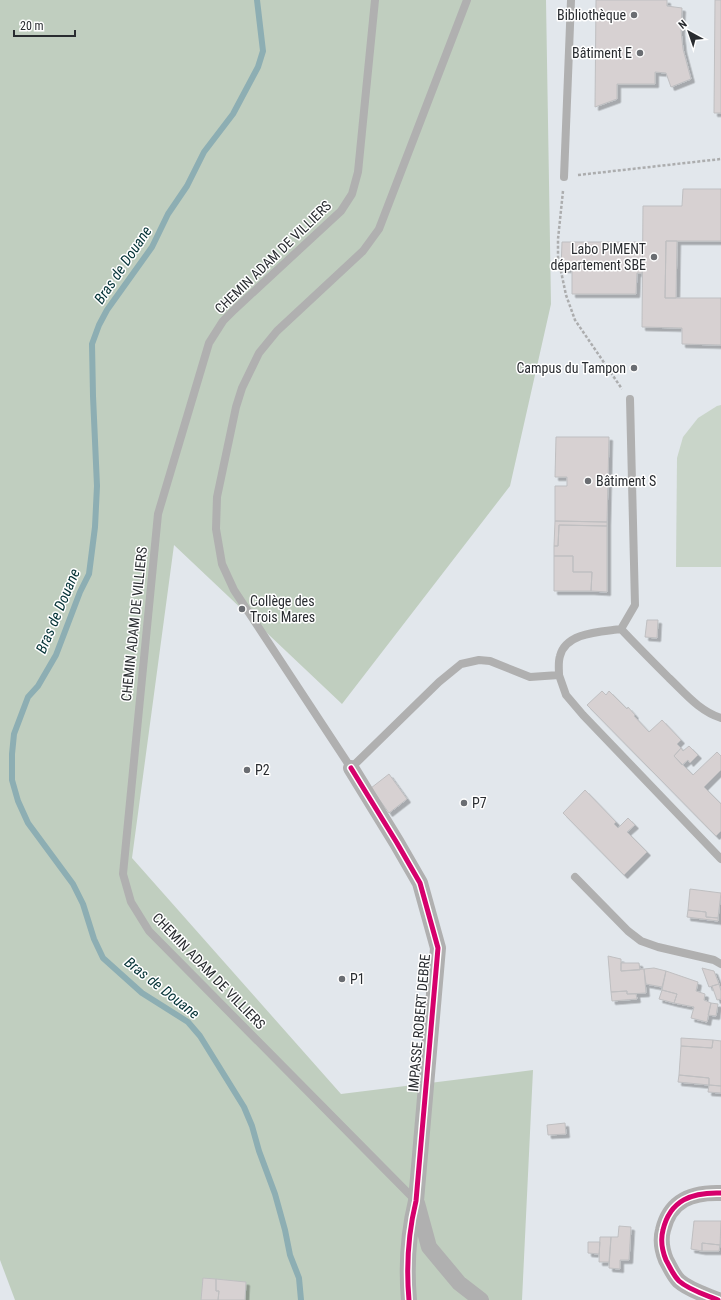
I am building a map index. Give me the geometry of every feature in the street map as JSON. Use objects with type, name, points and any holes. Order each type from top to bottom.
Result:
[{"type":"street","name":"IMPASSE ROBERT DEBRE","points":[[352,768],[420,883],[438,948],[416,1201],[411,1222],[408,1250],[407,1278],[409,1300]]},
{"type":"street","points":[[718,1300],[694,1290],[680,1281],[671,1270],[662,1251],[662,1235],[665,1220],[669,1212],[677,1204],[704,1192],[721,1193]]},
{"type":"street","points":[[416,1201],[429,1247],[458,1283],[482,1300]]},
{"type":"lane","name":"CHEMIN ADAM DE VILLIERS","points":[[375,0],[358,172],[352,194],[341,210],[234,310],[223,322],[209,343],[158,514],[123,874],[131,902],[149,931],[416,1201]]},
{"type":"lane","points":[[467,0],[380,229],[363,251],[277,331],[259,353],[242,388],[236,407],[217,497],[216,530],[222,564],[234,590],[352,768],[439,682],[461,664],[479,660],[490,661],[530,677],[559,675]]},
{"type":"lane","points":[[564,176],[571,0]]},
{"type":"lane","points":[[622,629],[635,605],[630,399]]},
{"type":"lane","points":[[622,629],[577,637],[567,643],[560,656],[559,675],[566,696],[721,859]]},
{"type":"lane","points":[[622,629],[644,654],[696,705],[721,718]]},
{"type":"lane","points":[[575,877],[628,932],[641,941],[658,947],[714,960],[721,964]]},
{"type":"path","points":[[630,399],[575,320],[566,295],[558,257],[564,176],[721,159]]},
{"type":"shaded area","points":[[721,405],[721,567],[676,567],[677,458],[683,437],[698,418]]},
{"type":"green space","points":[[0,0],[546,0],[551,304],[510,486],[342,704],[174,545],[132,858],[341,1094],[533,1070],[522,1300],[15,1300],[0,1260]]},
{"type":"building","name":"Bâtiment E","points":[[596,0],[667,0],[667,6],[682,8],[681,31],[683,49],[691,79],[671,87],[666,73],[655,72],[655,84],[617,84],[617,99],[595,107]]},
{"type":"building","points":[[715,0],[721,0],[721,113],[714,113]]},
{"type":"building","name":"Labo PIMENT département SBE","points":[[683,189],[721,189],[721,241],[666,241],[665,298],[721,298],[721,345],[682,344],[682,328],[642,327],[643,206],[682,206]]},
{"type":"building","points":[[666,241],[677,241],[676,298],[665,298]]},
{"type":"building","points":[[562,242],[643,242],[642,273],[637,273],[636,294],[572,294],[572,269],[561,269]]},
{"type":"building","name":"Bâtiment S","points":[[556,437],[609,437],[607,522],[555,521],[555,486],[567,486],[567,477],[555,477]]},
{"type":"building","points":[[555,521],[607,522],[607,526],[559,525],[558,546],[554,546]]},
{"type":"building","name":"Bâtiment S","points":[[559,525],[607,526],[607,592],[591,591],[592,572],[573,572],[573,556],[554,556],[554,546],[558,546]]},
{"type":"building","points":[[554,556],[573,556],[573,572],[592,572],[591,591],[554,591]]},
{"type":"building","points":[[647,620],[658,620],[657,638],[645,637]]},
{"type":"building","points":[[602,691],[606,695],[609,691],[627,709],[628,707],[649,732],[662,720],[681,740],[677,744],[681,748],[674,756],[693,775],[717,752],[721,756],[721,770],[704,787],[721,804],[721,831],[716,836],[587,705]]},
{"type":"building","points":[[689,746],[698,755],[690,763],[688,760],[682,765],[674,756],[681,748],[683,751]]},
{"type":"building","points":[[389,774],[407,799],[389,813],[371,788]]},
{"type":"building","points":[[585,790],[616,822],[614,824],[618,828],[628,818],[635,825],[627,832],[647,852],[624,875],[563,813]]},
{"type":"building","points":[[690,889],[721,893],[718,918],[706,917],[706,912],[688,910]]},
{"type":"building","points":[[688,910],[706,912],[706,917],[718,918],[718,921],[687,917]]},
{"type":"building","points":[[608,956],[621,959],[621,971],[644,969],[646,993],[627,994],[627,991],[611,992]]},
{"type":"building","points":[[621,963],[639,963],[640,970],[621,971]]},
{"type":"building","points":[[654,968],[666,971],[662,987],[646,984],[644,969]]},
{"type":"building","points":[[702,968],[714,971],[719,984],[709,987]]},
{"type":"building","points":[[666,971],[698,982],[696,991],[705,994],[704,1000],[711,1003],[707,1022],[691,1018],[694,1007],[674,1003],[677,994],[662,990]]},
{"type":"building","points":[[719,984],[721,999],[717,1000],[712,986]]},
{"type":"building","points":[[662,990],[677,994],[674,1003],[659,999]]},
{"type":"building","points":[[627,991],[627,994],[636,994],[637,999],[612,1001],[611,992]]},
{"type":"building","points":[[711,1003],[718,1004],[716,1016],[708,1015]]},
{"type":"building","points":[[681,1038],[713,1040],[712,1048],[681,1046]]},
{"type":"building","points":[[713,1040],[721,1041],[721,1086],[709,1085],[709,1078],[679,1075],[681,1046],[712,1048]]},
{"type":"building","points":[[679,1075],[709,1078],[709,1085],[678,1082]]},
{"type":"building","points":[[709,1085],[721,1086],[721,1093],[708,1092]]},
{"type":"building","points":[[565,1123],[566,1134],[548,1135],[547,1125]]},
{"type":"building","points":[[694,1221],[721,1221],[720,1245],[702,1243],[702,1251],[691,1249]]},
{"type":"building","points":[[619,1226],[631,1227],[629,1260],[620,1260],[620,1269],[609,1268],[611,1237],[618,1237]]},
{"type":"building","points":[[600,1237],[611,1237],[609,1262],[599,1262]]},
{"type":"building","points":[[588,1242],[600,1242],[599,1254],[588,1253]]},
{"type":"building","points":[[702,1243],[720,1245],[719,1251],[702,1251]]},
{"type":"building","points":[[203,1278],[216,1279],[216,1291],[219,1291],[218,1300],[201,1300]]},
{"type":"building","points":[[216,1279],[246,1282],[245,1300],[218,1300],[219,1291],[216,1291]]},
{"type":"waterway","name":"Bras de Douane","points":[[257,0],[263,51],[258,67],[233,114],[204,152],[187,186],[168,214],[152,247],[107,310],[99,325],[92,344],[97,486],[95,527],[89,574],[80,592],[56,655],[38,686],[28,697],[14,734],[12,780],[18,801],[28,823],[73,884],[83,904],[94,939],[103,958],[142,993],[188,1022],[200,1036],[244,1107],[275,1194],[290,1255],[299,1278],[301,1300]]},
{"type":"cycle path","points":[[351,768],[420,883],[438,948],[416,1201],[408,1250],[409,1300]]},
{"type":"cycle path","points":[[718,1300],[693,1290],[679,1281],[673,1274],[666,1260],[662,1238],[666,1220],[671,1211],[677,1205],[692,1196],[721,1193]]},
{"type":"place","name":"Bibliothèque","points":[[634,15]]},
{"type":"place","name":"Bâtiment E","points":[[640,53]]},
{"type":"place","name":"Labo PIMENT département SBE","points":[[654,257]]},
{"type":"place","name":"Campus du Tampon","points":[[634,368]]},
{"type":"place","name":"Bâtiment S","points":[[588,481]]},
{"type":"place","name":"Collège des Trois Mares","points":[[242,609]]},
{"type":"place","name":"P2","points":[[247,770]]},
{"type":"place","name":"P7","points":[[464,803]]},
{"type":"place","name":"P1","points":[[342,979]]}]
